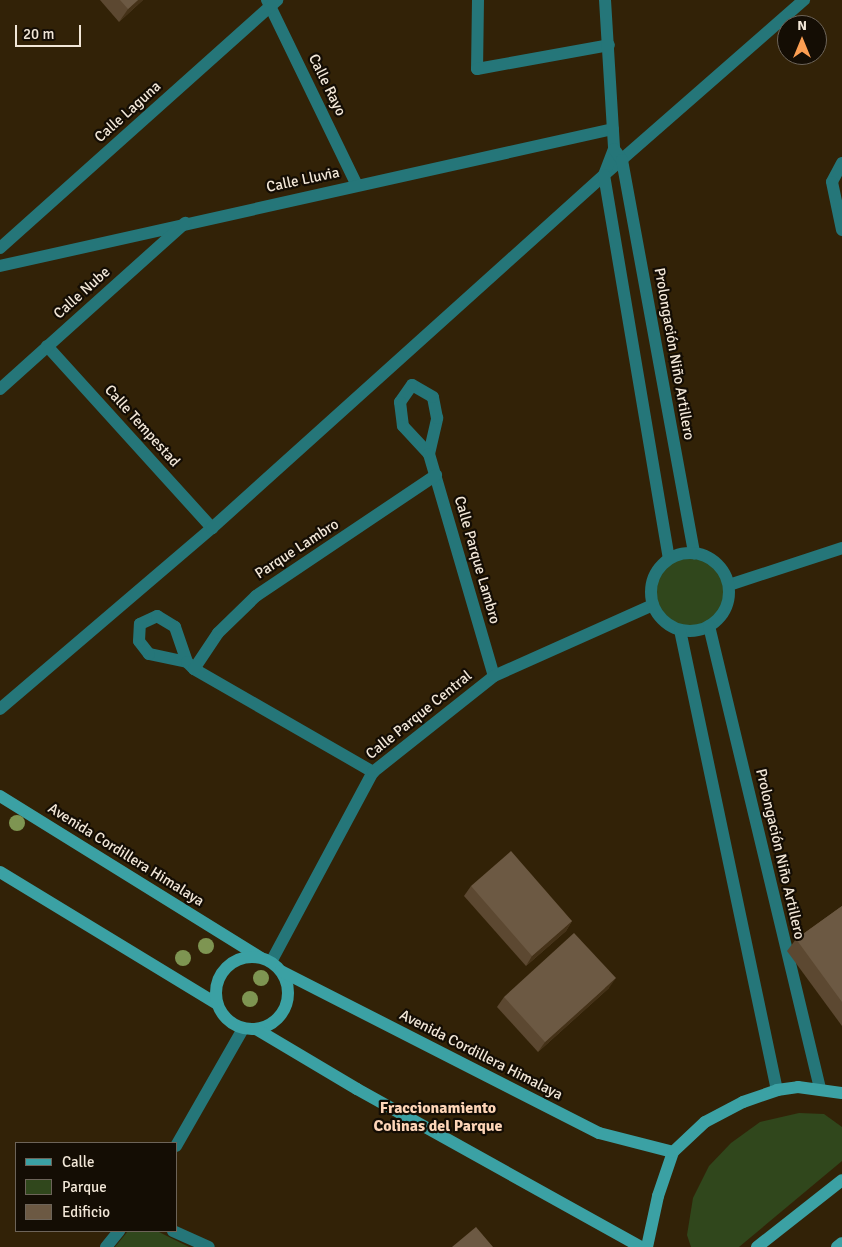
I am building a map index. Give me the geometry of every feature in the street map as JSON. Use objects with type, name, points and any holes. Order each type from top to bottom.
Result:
[{"type":"main road","name":"Avenida Cordillera Himalaya","points":[[0,796],[271,963],[599,1132],[673,1152]]},
{"type":"main road","points":[[0,872],[216,1004],[232,1024],[250,1029],[356,1090],[641,1247]]},
{"type":"main road","points":[[216,1004],[218,979],[224,968],[247,957],[271,963],[287,982],[286,1007],[268,1026],[250,1029]]},
{"type":"main road","points":[[647,1247],[658,1196],[673,1152],[705,1122],[743,1102],[777,1090],[798,1086],[842,1093]]},
{"type":"main road","points":[[757,1247],[842,1180]]},
{"type":"main road","points":[[837,1247],[842,1243]]},
{"type":"street","points":[[478,0],[476,69],[609,45]]},
{"type":"street","points":[[605,0],[614,149],[604,175],[669,559]]},
{"type":"street","points":[[0,709],[212,528],[604,175],[804,0]]},
{"type":"street","name":"Calle Rayo","points":[[272,2],[357,185]]},
{"type":"street","name":"Calle Laguna","points":[[0,248],[272,2]]},
{"type":"street","name":"Calle Lluvia","points":[[0,266],[187,222],[613,129]]},
{"type":"street","points":[[614,149],[622,160]]},
{"type":"street","name":"Prolongación Niño Artillero","points":[[622,160],[694,553]]},
{"type":"street","points":[[842,162],[832,182],[842,230]]},
{"type":"street","name":"Calle Nube","points":[[0,389],[187,222]]},
{"type":"street","name":"Calle Tempestad","points":[[47,346],[212,528]]},
{"type":"street","name":"Calle Parque Lambro","points":[[429,454],[438,418],[433,397],[412,385],[400,402],[403,426],[429,454],[494,676]]},
{"type":"street","name":"Parque Lambro","points":[[373,772],[191,666],[218,633],[256,596],[436,475]]},
{"type":"street","points":[[729,585],[842,548]]},
{"type":"street","points":[[694,553],[717,563],[729,585],[726,609],[709,626],[700,630],[680,630],[659,616],[653,605],[653,579],[669,559],[694,553]]},
{"type":"street","name":"Calle Parque Central","points":[[271,963],[373,772],[494,676],[653,605]]},
{"type":"street","name":"Prolongación Niño Artillero","points":[[709,626],[820,1090]]},
{"type":"street","points":[[680,630],[777,1090]]},
{"type":"street","points":[[178,1143],[250,1029]]},
{"type":"street","points":[[106,1247],[118,1232]]},
{"type":"street","points":[[175,1232],[209,1247]]},
{"type":"green space","points":[[682,553],[698,553],[712,559],[723,570],[729,584],[729,600],[723,614],[712,625],[698,631],[682,631],[668,625],[657,614],[651,600],[651,584],[657,570],[668,559]]},
{"type":"green space","points":[[799,1113],[824,1114],[842,1127],[842,1161],[739,1247],[691,1247],[687,1235],[693,1198],[709,1166],[731,1143],[760,1122]]},
{"type":"green space","points":[[127,1232],[159,1232],[189,1247],[115,1247]]},
{"type":"building","points":[[120,0],[138,0],[128,9]]},
{"type":"building","points":[[511,851],[572,921],[532,956],[471,886]]},
{"type":"building","points":[[842,906],[842,1002],[796,939]]},
{"type":"building","points":[[574,933],[616,978],[545,1042],[504,997]]},
{"type":"building","points":[[476,1227],[493,1247],[452,1247]]},
{"type":"district","name":"Fraccionamiento Colinas del Parque","points":[[438,1117]]}]
